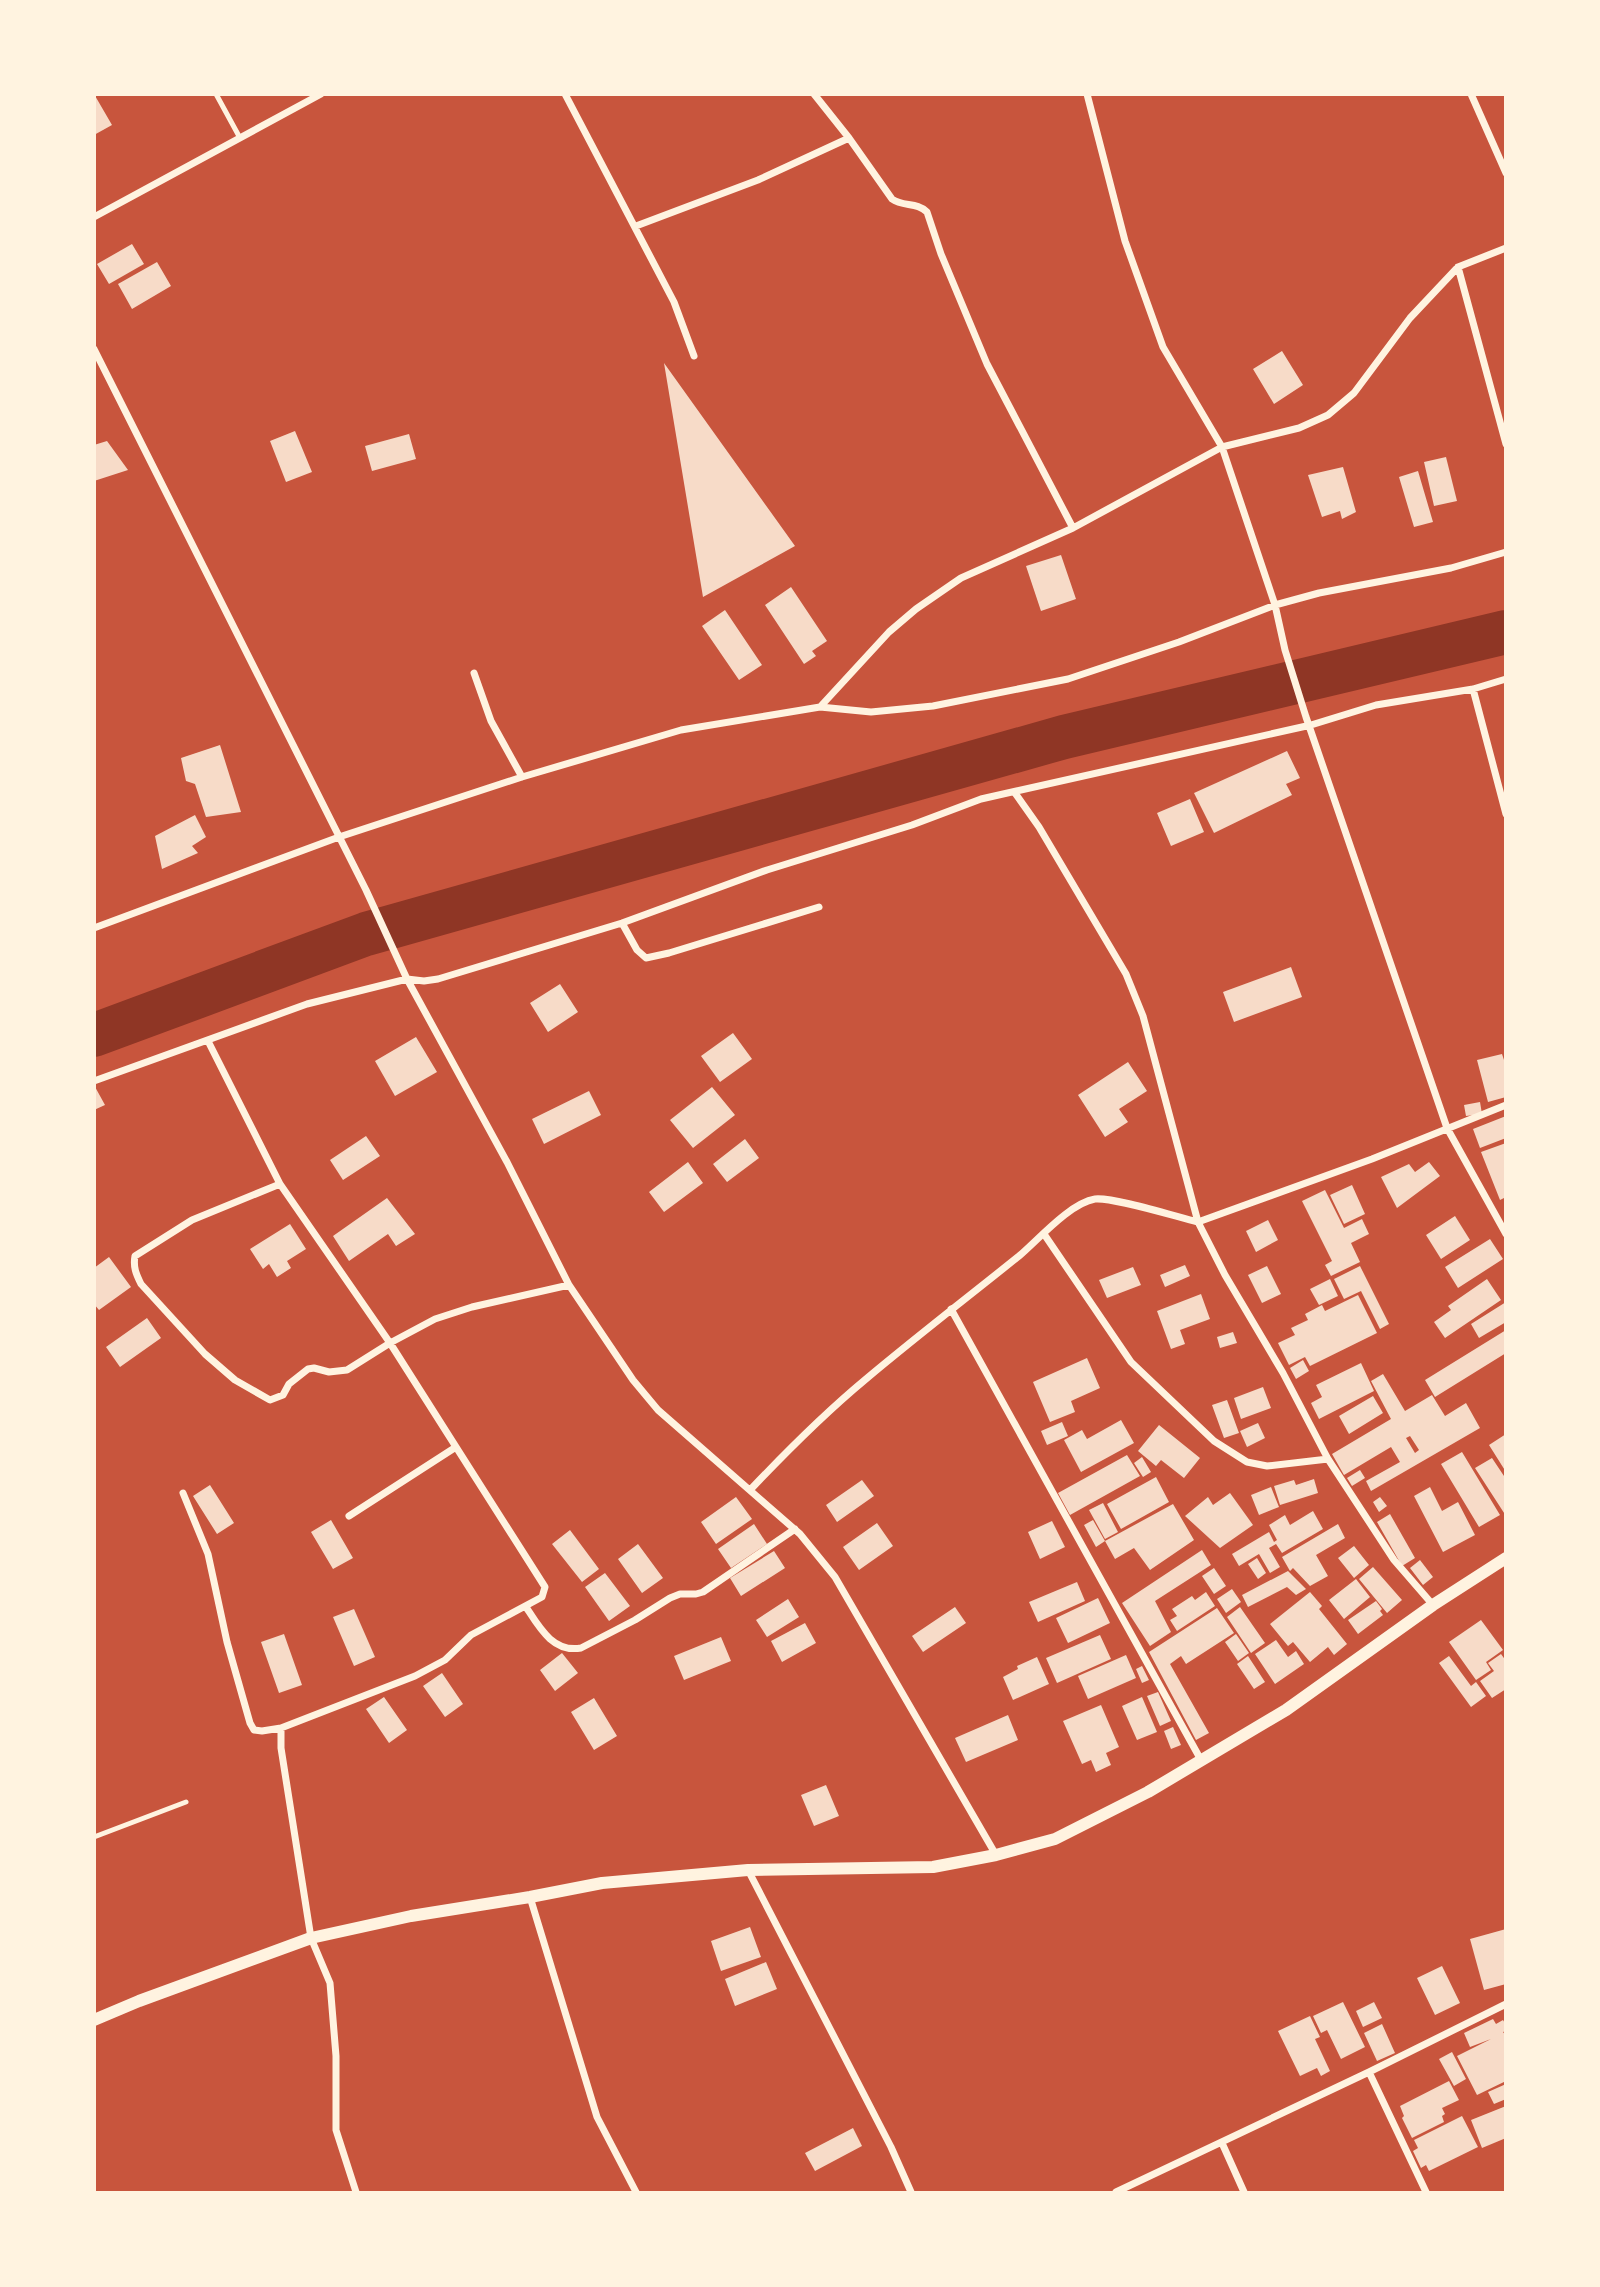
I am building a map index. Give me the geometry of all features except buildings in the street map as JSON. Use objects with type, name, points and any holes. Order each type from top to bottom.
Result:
[{"type":"street","points":[[94,216],[321,94]]},
{"type":"street","points":[[565,94],[674,302],[694,356]]},
{"type":"street","points":[[814,94],[892,199],[900,205],[922,207],[927,212],[987,364],[1073,528]]},
{"type":"street","points":[[1087,94],[1125,241],[1163,347],[1222,447],[1275,606],[1285,650],[1306,717],[1311,725],[1447,1128],[1506,1234]]},
{"type":"street","points":[[1471,94],[1506,173]]},
{"type":"street","points":[[636,226],[758,180],[849,138]]},
{"type":"street","points":[[820,707],[890,632],[944,588],[961,578],[1073,528],[1222,447],[1299,428],[1328,415],[1354,393],[1410,318],[1458,267],[1506,248]]},
{"type":"street","points":[[1458,267],[1506,443]]},
{"type":"street","points":[[94,349],[223,601],[407,979],[507,1162],[569,1285],[633,1380],[658,1410],[795,1529],[835,1577],[996,1855]]},
{"type":"street","points":[[94,928],[339,837],[522,777],[681,730],[820,707],[871,712],[933,706],[1068,679],[1319,593],[1451,568],[1506,552]]},
{"type":"street","points":[[474,673],[491,720],[522,777]]},
{"type":"street","points":[[94,1081],[307,1004],[407,979],[438,979],[622,923],[767,870],[912,825],[981,799],[1311,725],[1376,705],[1473,689],[1506,680]]},
{"type":"street","points":[[1473,689],[1506,814]]},
{"type":"street","points":[[1015,793],[1039,827],[1126,974],[1143,1016],[1199,1222],[1225,1275],[1283,1373],[1328,1459],[1394,1560],[1433,1605]]},
{"type":"street","points":[[622,923],[637,950],[646,958],[819,907]]},
{"type":"street","points":[[183,1493],[208,1554],[227,1642],[254,1730],[281,1728],[415,1676],[445,1660],[471,1635],[526,1607],[545,1592],[545,1587],[390,1343],[280,1184],[208,1041]]},
{"type":"street","points":[[751,1489],[792,1446],[863,1381],[1069,1212],[1086,1202],[1097,1199],[1199,1222],[1372,1159],[1506,1105]]},
{"type":"street","points":[[280,1184],[192,1220],[155,1241],[135,1256],[134,1270],[141,1284],[205,1354],[235,1380],[270,1400],[283,1395],[292,1381],[308,1369],[329,1372],[347,1370],[435,1319],[472,1307],[569,1285]]},
{"type":"street","points":[[1044,1234],[1131,1362],[1214,1441],[1247,1462],[1268,1466],[1328,1459]]},
{"type":"street","points":[[951,1309],[1201,1760]]},
{"type":"street","points":[[349,1516],[456,1447]]},
{"type":"street","points":[[526,1607],[542,1631],[556,1644],[571,1650],[581,1648],[670,1598],[702,1592],[795,1529]]},
{"type":"street","points":[[94,2020],[311,1938],[411,1916],[602,1883],[748,1870],[933,1867],[996,1855],[1055,1839],[1147,1792],[1286,1710],[1433,1605],[1506,1558]]},
{"type":"street","points":[[281,1728],[281,1748],[311,1938],[330,1983],[336,2056],[336,2130],[356,2193]]},
{"type":"street","points":[[748,1870],[891,2147],[911,2193]]},
{"type":"street","points":[[530,1897],[597,2117],[636,2193]]},
{"type":"street","points":[[1116,2193],[1506,2004]]},
{"type":"street","points":[[1369,2072],[1426,2193]]},
{"type":"street","points":[[1222,2143],[1244,2193]]},
{"type":"lane","points":[[216,94],[240,138]]},
{"type":"lane","points":[[94,1837],[186,1802]]},
{"type":"waterway","points":[[94,1035],[366,934],[1064,737],[1506,632]]}]
